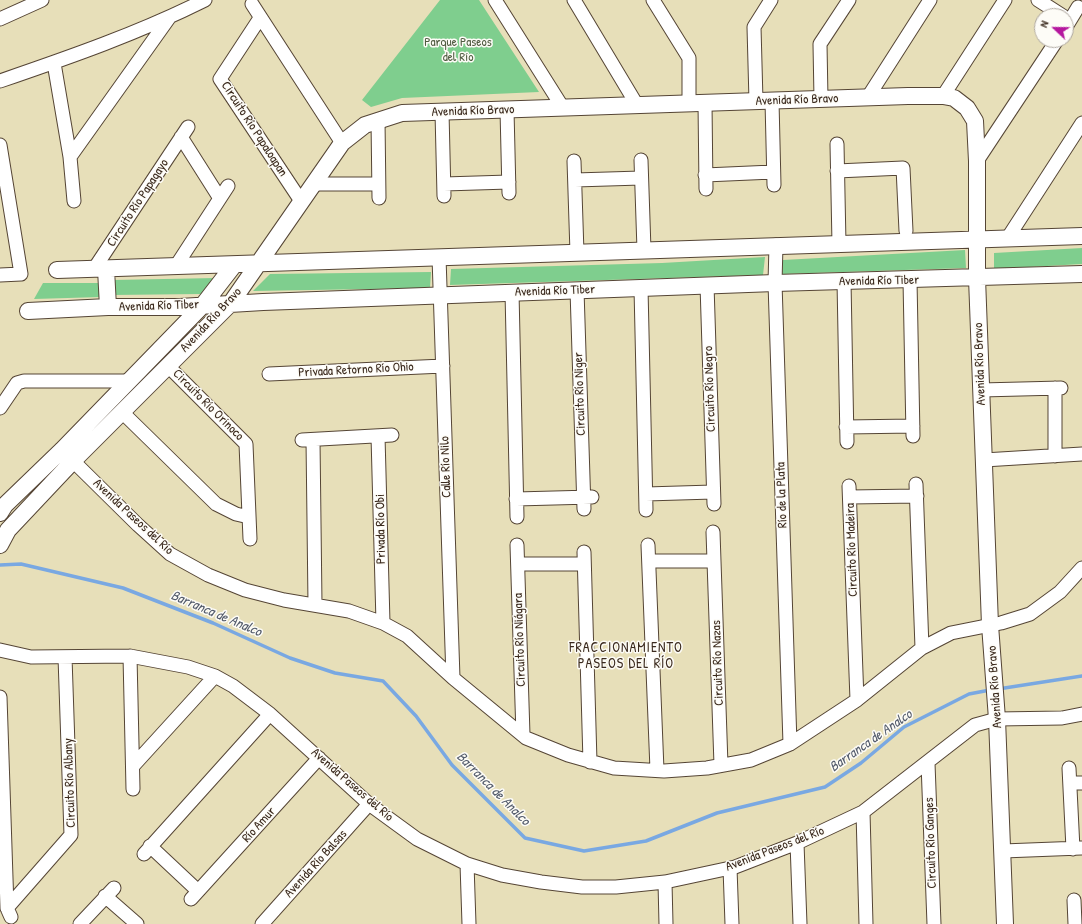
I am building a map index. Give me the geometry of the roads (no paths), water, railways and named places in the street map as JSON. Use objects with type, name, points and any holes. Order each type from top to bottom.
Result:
[{"type":"street","points":[[0,19],[42,0]]},
{"type":"street","points":[[0,81],[54,64],[169,18],[205,0]]},
{"type":"street","points":[[495,0],[562,108]]},
{"type":"street","points":[[574,0],[638,105]]},
{"type":"street","points":[[653,0],[689,58],[697,103],[706,189]]},
{"type":"street","points":[[756,101],[754,27],[771,0]]},
{"type":"street","points":[[821,99],[820,44],[849,0]]},
{"type":"street","points":[[868,97],[930,0]]},
{"type":"street","points":[[943,96],[1005,0]]},
{"type":"street","points":[[1038,0],[1049,8]]},
{"type":"street","points":[[252,4],[342,143]]},
{"type":"street","points":[[1074,11],[1078,7]]},
{"type":"street","points":[[70,156],[169,18]]},
{"type":"street","name":"Circuito Río Papaloapan","points":[[260,18],[220,79],[301,200]]},
{"type":"street","points":[[978,162],[1052,48]]},
{"type":"street","points":[[54,64],[70,156],[74,201]]},
{"type":"street","name":"Avenida Río Bravo","points":[[0,512],[5,505],[122,412],[230,303],[259,265],[301,200],[342,143],[365,125],[402,113],[868,97],[943,96],[954,98],[966,108],[975,121],[978,162],[977,278],[990,631],[997,713],[1005,924]]},
{"type":"street","points":[[772,101],[774,185]]},
{"type":"street","points":[[442,112],[444,190],[509,188],[507,110]]},
{"type":"street","points":[[378,120],[379,198]]},
{"type":"street","points":[[1007,239],[1082,123]]},
{"type":"street","name":"Circuito Río Papagayo","points":[[100,269],[185,132],[219,197]]},
{"type":"street","points":[[836,144],[839,244]]},
{"type":"street","points":[[0,145],[21,274],[0,275]]},
{"type":"street","points":[[641,160],[644,250]]},
{"type":"street","points":[[574,161],[577,253]]},
{"type":"street","points":[[837,171],[902,168],[906,232]]},
{"type":"street","points":[[705,175],[773,172]]},
{"type":"street","points":[[575,180],[641,178]]},
{"type":"street","points":[[313,184],[378,184]]},
{"type":"street","points":[[176,266],[219,197],[228,186]]},
{"type":"street","points":[[58,270],[259,265],[776,245],[1082,236]]},
{"type":"street","name":"Río de la Plata","points":[[776,245],[775,283],[790,744]]},
{"type":"street","name":"Calle Río Nilo","points":[[440,257],[453,678]]},
{"type":"street","name":"Avenida Río Bravo","points":[[0,545],[8,530],[127,381],[203,305],[234,265]]},
{"type":"street","points":[[100,269],[108,307]]},
{"type":"street","name":"Avenida Río Tiber","points":[[28,311],[108,307],[180,307],[230,303],[512,292],[1082,274]]},
{"type":"street","points":[[846,427],[913,431],[910,280]]},
{"type":"street","points":[[844,281],[847,442]]},
{"type":"street","name":"Circuito Río Negro","points":[[646,494],[713,498],[707,286]]},
{"type":"street","points":[[641,288],[646,510]]},
{"type":"street","name":"Circuito Río Niger","points":[[516,499],[586,501],[577,290]]},
{"type":"street","points":[[512,292],[517,517]]},
{"type":"street","name":"Circuito Río Orinoco","points":[[168,366],[246,444],[250,539]]},
{"type":"street","name":"Privada Retorno Río Ohio","points":[[269,374],[443,366]]},
{"type":"street","points":[[0,408],[17,383],[24,381],[127,381]]},
{"type":"street","points":[[981,390],[1058,388],[1056,456]]},
{"type":"street","points":[[122,412],[216,504],[236,514],[249,517]]},
{"type":"street","points":[[315,604],[308,440],[392,435]]},
{"type":"street","name":"Privada Río Obi","points":[[378,436],[383,623]]},
{"type":"street","points":[[984,460],[1082,454]]},
{"type":"street","name":"Avenida Paseos del Río","points":[[68,455],[138,525],[170,554],[208,575],[245,590],[284,600],[315,604],[349,611],[383,623],[407,636],[453,678],[523,735],[568,755],[614,768],[657,770],[721,765],[751,760],[790,744],[857,700],[922,648],[951,633],[990,631],[1030,614],[1060,592],[1082,568]]},
{"type":"street","name":"Circuito Río Madeira","points":[[857,700],[850,492],[917,490],[922,648]]},
{"type":"street","name":"Circuito Río Nazas","points":[[713,532],[721,765]]},
{"type":"street","name":"Circuito Río Niágara","points":[[517,545],[523,735]]},
{"type":"street","points":[[648,546],[657,770]]},
{"type":"street","points":[[518,564],[584,558],[590,762]]},
{"type":"street","points":[[649,561],[714,561]]},
{"type":"street","name":"Avenida Paseos del Río","points":[[0,650],[31,657],[130,656],[188,667],[215,676],[234,686],[270,714],[369,804],[417,839],[467,864],[502,875],[541,882],[582,886],[616,887],[665,882],[730,868],[797,843],[863,812],[975,725],[997,713],[1062,718],[1082,714]]},
{"type":"street","points":[[130,656],[133,789]]},
{"type":"street","name":"Circuito Río Albany","points":[[0,697],[9,912],[71,835],[65,657]]},
{"type":"street","points":[[133,766],[215,676]]},
{"type":"street","name":"Río Amur","points":[[270,714],[147,850],[195,895],[319,758]]},
{"type":"street","name":"Circuito Río Ganges","points":[[928,762],[934,924]]},
{"type":"street","points":[[1003,852],[1078,849],[1076,783],[1069,768]]},
{"type":"street","name":"Avenida Río Balsas","points":[[262,924],[369,804]]},
{"type":"street","points":[[863,812],[866,924]]},
{"type":"street","points":[[797,843],[800,924]]},
{"type":"street","points":[[467,864],[469,924]]},
{"type":"street","points":[[730,868],[732,924]]},
{"type":"street","points":[[665,882],[666,924]]},
{"type":"street","points":[[80,924],[110,892],[137,924]]},
{"type":"street","points":[[1074,900],[1077,917]]},
{"type":"waterway","name":"Barranca de Analco","points":[[0,565],[21,564],[123,588],[213,623],[290,658],[335,673],[383,681],[416,716],[452,765],[525,838],[584,851],[646,841],[717,813],[825,787],[861,763],[904,727],[969,694],[990,690]]},
{"type":"waterway","name":"Barranca de Analco","points":[[998,689],[1082,676]]},
{"type":"district","name":"FRACCIONAMIENTO PASEOS DEL RÍO","points":[[626,656]]},
{"type":"park label","name":"Parque Paseos del Río","points":[[458,50]]}]
